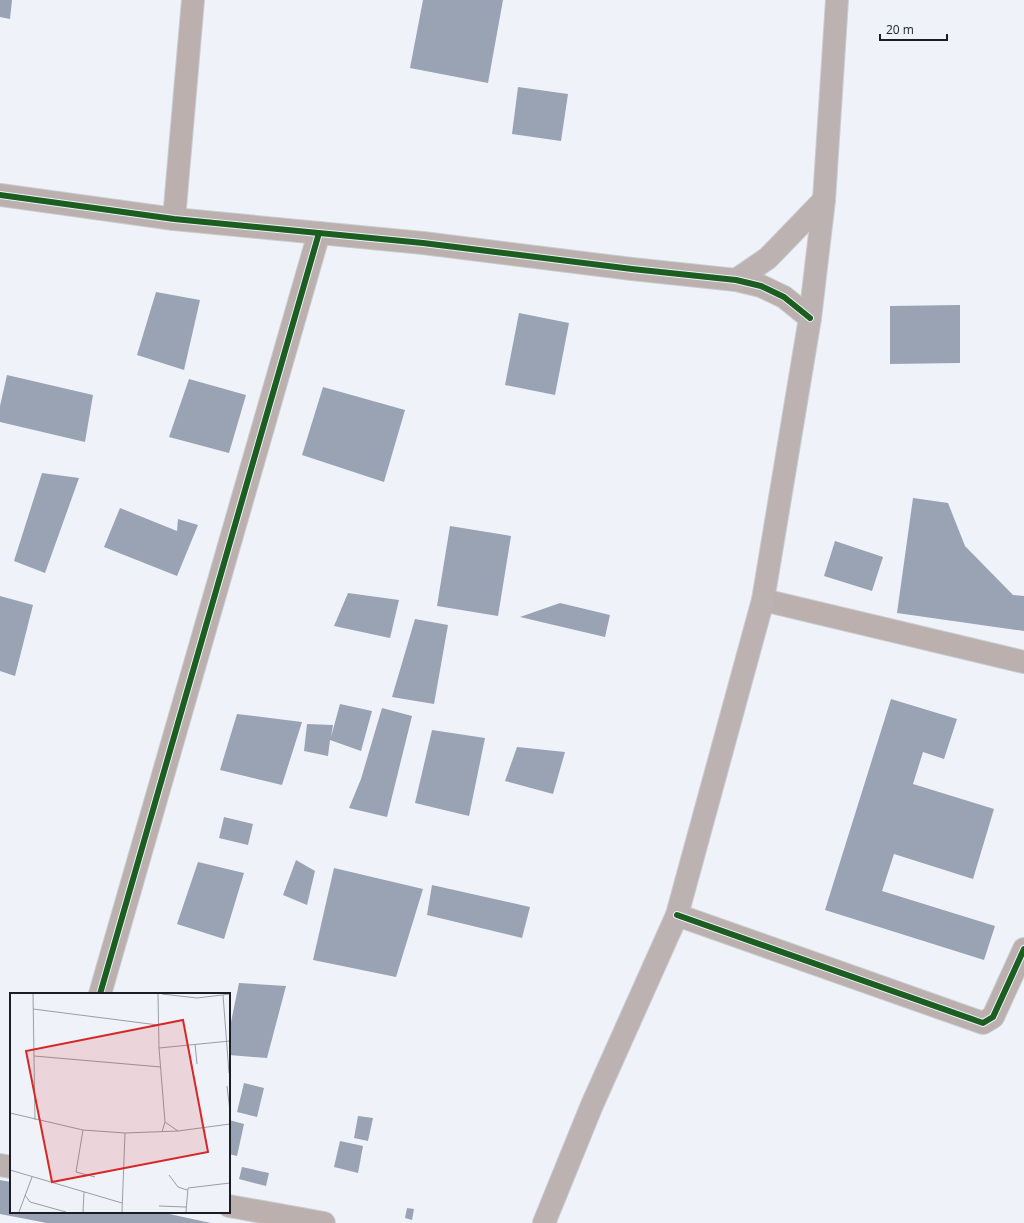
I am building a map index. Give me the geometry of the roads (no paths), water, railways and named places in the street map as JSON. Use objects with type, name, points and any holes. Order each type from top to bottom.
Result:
[{"type":"main road","points":[[544,1223],[592,1105],[677,915],[763,600],[810,318],[824,200],[837,0]]},
{"type":"main road","points":[[736,280],[768,258],[824,200]]},
{"type":"street","points":[[174,220],[193,0]]},
{"type":"street","points":[[0,195],[174,220],[423,243],[632,270],[736,280],[761,286],[784,297],[810,318]]},
{"type":"street","points":[[100,993],[319,233]]},
{"type":"street","points":[[763,600],[1024,662]]},
{"type":"street","points":[[677,915],[983,1023],[993,1017],[1024,949]]},
{"type":"street","points":[[0,1165],[10,1167]]},
{"type":"street","points":[[230,1206],[324,1223]]}]
